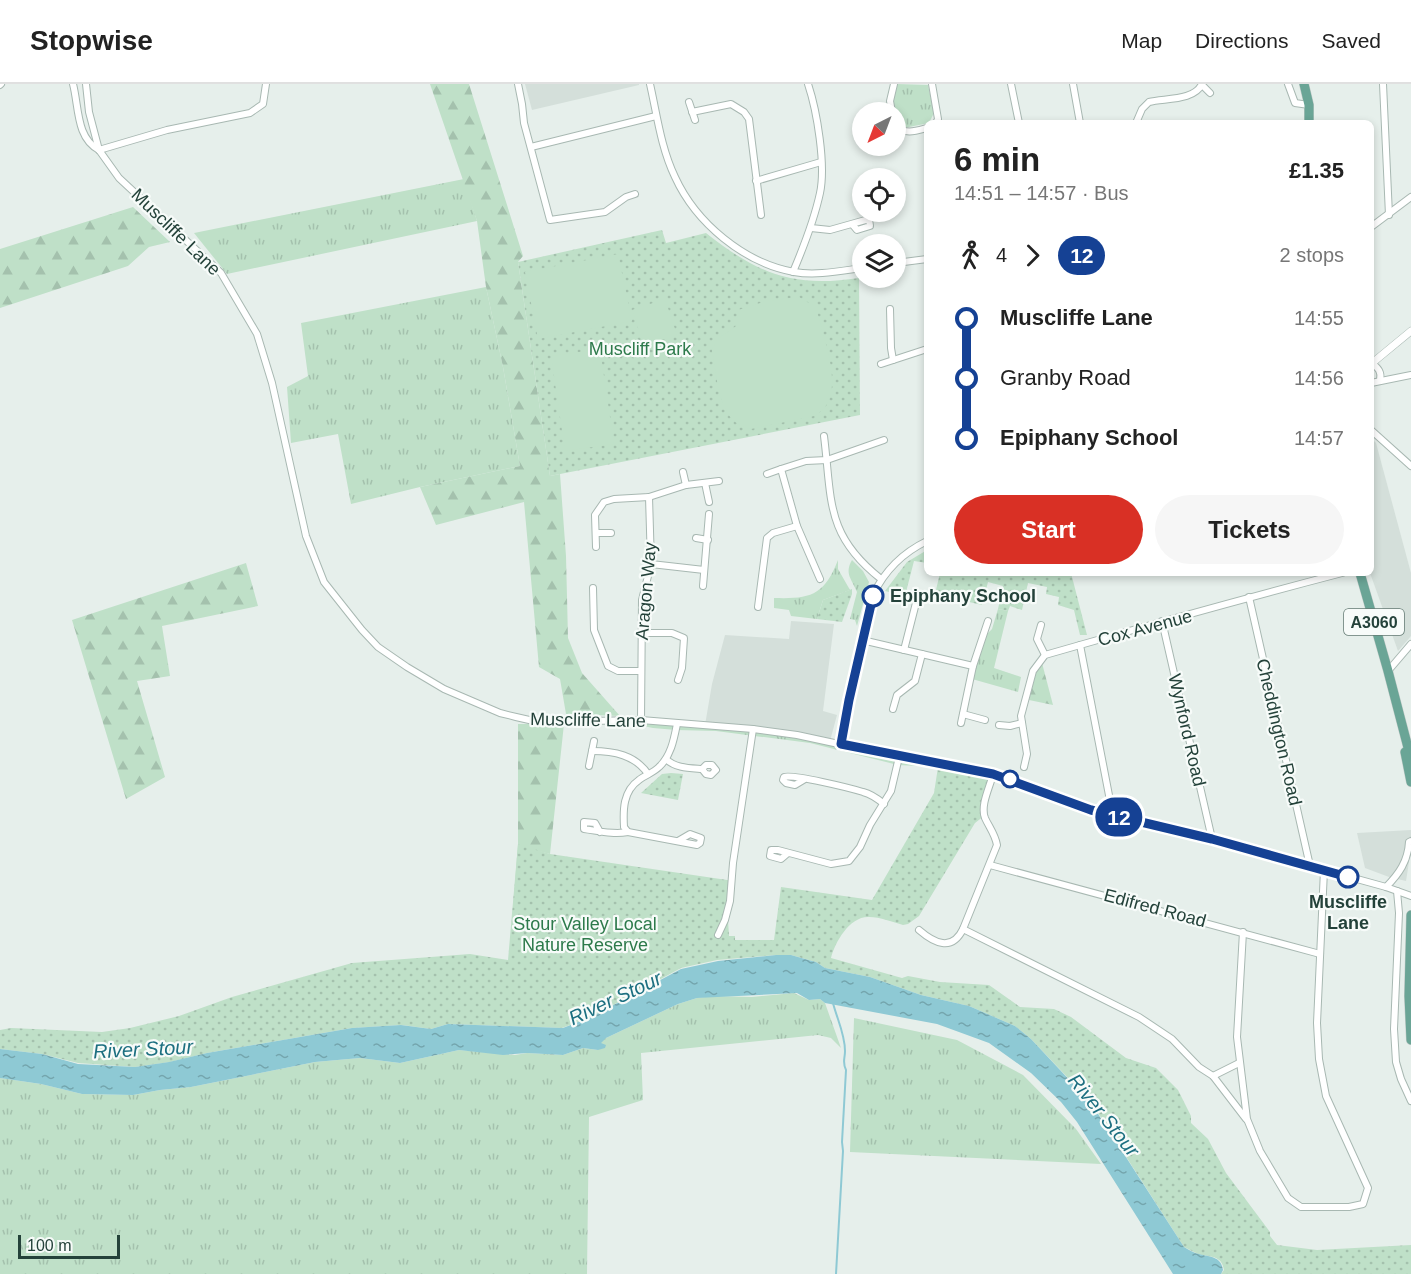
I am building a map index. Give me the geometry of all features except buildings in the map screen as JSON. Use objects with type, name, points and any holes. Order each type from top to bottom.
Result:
[{"type":"main road","points":[[1304,84],[1310,120]]},
{"type":"main road","name":"A3060","points":[[1361,576],[1411,759]]},
{"type":"main road","name":"A3060","points":[[1388,671],[1411,782]]},
{"type":"main road","points":[[1411,915],[1411,1040]]},
{"type":"street","points":[[73,84],[83,134],[92,146],[99,150],[167,130],[250,113],[263,104],[266,84]]},
{"type":"street","name":"Muscliffe Lane","points":[[86,84],[89,112],[99,150],[119,178],[220,273],[257,333],[272,383],[303,524],[314,558],[328,587],[362,630],[384,651],[432,682],[500,713],[538,722],[640,720],[753,729],[950,764],[993,774],[1091,810],[1212,839],[1411,896]]},
{"type":"street","points":[[518,84],[524,123],[550,222],[605,212],[626,197],[635,194]]},
{"type":"street","points":[[650,84],[656,116],[674,176],[693,207],[723,238],[744,253],[793,272],[813,273],[852,269]]},
{"type":"street","points":[[793,272],[811,228],[821,191],[820,135],[808,84]]},
{"type":"street","points":[[890,102],[894,84]]},
{"type":"street","points":[[932,84],[938,120]]},
{"type":"street","points":[[1011,84],[1018,120]]},
{"type":"street","points":[[1073,84],[1079,120]]},
{"type":"street","points":[[1137,120],[1142,109],[1149,102],[1183,97],[1199,90],[1202,84],[1210,93]]},
{"type":"street","points":[[1288,84],[1295,104],[1309,105]]},
{"type":"street","points":[[1383,84],[1389,215]]},
{"type":"street","points":[[689,102],[695,120]]},
{"type":"street","points":[[692,112],[731,104],[744,112],[749,119],[761,215]]},
{"type":"street","points":[[531,147],[656,116]]},
{"type":"street","points":[[906,131],[924,129]]},
{"type":"street","points":[[756,181],[821,162]]},
{"type":"street","points":[[1374,225],[1411,198]]},
{"type":"street","points":[[811,228],[830,230],[852,224]]},
{"type":"street","points":[[906,262],[924,259]]},
{"type":"street","points":[[890,309],[893,360]]},
{"type":"street","points":[[1374,362],[1411,331]]},
{"type":"street","points":[[881,364],[924,350]]},
{"type":"street","points":[[1374,366],[1378,368],[1381,375],[1380,380]]},
{"type":"street","points":[[1374,381],[1411,375]]},
{"type":"street","points":[[1374,433],[1411,466]]},
{"type":"street","points":[[825,436],[831,504],[839,531],[851,552],[880,579]]},
{"type":"street","points":[[767,474],[806,461],[827,460],[884,440]]},
{"type":"street","points":[[781,469],[797,526],[820,579]]},
{"type":"street","points":[[683,472],[686,485]]},
{"type":"street","points":[[596,547],[596,515],[604,502],[614,499],[649,497],[686,485],[719,481]]},
{"type":"street","points":[[705,483],[709,502]]},
{"type":"street","name":"Aragon Way","points":[[640,720],[642,600],[651,564],[649,497]]},
{"type":"street","points":[[703,586],[709,514]]},
{"type":"street","points":[[758,607],[767,538],[773,533],[797,526]]},
{"type":"street","points":[[596,534],[611,533]]},
{"type":"street","points":[[696,538],[708,540]]},
{"type":"street","points":[[841,744],[873,595],[880,579],[900,557],[924,543]]},
{"type":"street","points":[[651,564],[704,570]]},
{"type":"street","name":"Cox Avenue","points":[[1113,816],[1080,645],[1330,576]]},
{"type":"street","points":[[593,588],[594,630],[608,666],[618,671],[641,671]]},
{"type":"street","name":"Cheddington Road","points":[[1249,597],[1310,866]]},
{"type":"street","points":[[904,650],[917,599]]},
{"type":"street","points":[[961,723],[973,666],[988,621]]},
{"type":"street","name":"Wynford Road","points":[[1162,621],[1212,839]]},
{"type":"street","points":[[1041,625],[1037,639],[1045,655]]},
{"type":"street","points":[[641,633],[672,633],[687,636],[678,680]]},
{"type":"street","points":[[862,640],[973,666]]},
{"type":"street","points":[[1388,671],[1411,644]]},
{"type":"street","points":[[1024,767],[1027,754],[1021,717],[1028,683],[1033,671],[1045,655],[1080,645]]},
{"type":"street","points":[[893,709],[897,695],[915,681],[922,654]]},
{"type":"street","points":[[963,714],[984,720]]},
{"type":"street","points":[[999,725],[1010,726],[1022,723]]},
{"type":"street","points":[[628,831],[624,827],[623,812],[627,792],[666,759],[673,744],[677,724]]},
{"type":"street","points":[[718,935],[730,901],[733,862],[753,729]]},
{"type":"street","points":[[589,766],[594,741]]},
{"type":"street","points":[[592,752],[606,752],[631,758],[638,762],[648,774]]},
{"type":"street","points":[[788,853],[831,864],[849,861],[860,847],[870,825],[891,792],[899,756]]},
{"type":"street","points":[[666,759],[670,764],[683,768],[702,769]]},
{"type":"street","points":[[919,930],[935,942],[947,944],[959,937],[963,929],[997,845],[993,831],[984,816],[993,774]]},
{"type":"street","points":[[805,778],[865,792],[884,804]]},
{"type":"street","points":[[600,832],[613,834],[628,831],[678,841]]},
{"type":"street","points":[[1386,887],[1397,876],[1405,862],[1408,842],[1411,841]]},
{"type":"street","name":"Edifred Road","points":[[990,865],[1320,954]]},
{"type":"street","points":[[1243,932],[1238,1017],[1239,1063],[1247,1119],[1260,1151],[1288,1198],[1301,1207],[1349,1207],[1363,1204],[1368,1188],[1326,1096],[1319,1059],[1317,1023],[1324,870]]},
{"type":"street","points":[[1397,891],[1399,913],[1394,1029],[1396,1062],[1411,1101]]},
{"type":"street","points":[[963,929],[1139,1017],[1172,1039],[1199,1067],[1213,1076],[1247,1119]]},
{"type":"street","points":[[1213,1076],[1239,1063]]},
{"type":"shaded area","points":[[525,84],[639,84],[639,85],[532,110]]},
{"type":"shaded area","points":[[1374,441],[1411,573],[1411,636],[1398,651],[1371,576],[1374,576]]},
{"type":"shaded area","points":[[791,621],[834,624],[823,711],[837,715],[830,741],[705,725],[712,684],[725,635],[789,639]]},
{"type":"shaded area","points":[[1411,830],[1411,849],[1406,881],[1365,868],[1357,833]]},
{"type":"green space","points":[[430,84],[469,84],[523,256],[518,262],[550,476],[560,474],[566,556],[568,638],[582,673],[620,716],[566,714],[560,679],[539,667],[524,502],[436,525],[420,487],[520,466],[486,287],[477,221]]},
{"type":"green space","points":[[897,84],[928,85],[934,113],[930,120],[924,120],[924,124],[906,128],[906,102],[892,102]]},
{"type":"green space","points":[[464,179],[477,221],[227,274],[194,233]]},
{"type":"green space","points":[[133,207],[170,242],[149,247],[128,266],[0,308],[0,249]]},
{"type":"green space","name":"Muscliff Park","points":[[662,230],[666,243],[706,233],[743,259],[777,275],[815,281],[852,279],[852,288],[859,288],[860,415],[550,476],[518,262]]},
{"type":"green space","points":[[618,254],[632,321],[538,339],[525,272]]},
{"type":"green space","points":[[486,287],[520,466],[351,504],[338,434],[291,443],[287,387],[308,376],[301,323]]},
{"type":"green space","points":[[799,297],[814,306],[818,315],[829,355],[832,384],[830,397],[824,408],[814,416],[751,429],[740,425],[731,418],[721,398],[712,351],[714,346],[718,339],[736,326],[738,310],[766,301]]},
{"type":"green space","points":[[665,299],[677,335],[644,346],[632,310]]},
{"type":"green space","points":[[600,349],[614,444],[565,451],[551,356]]},
{"type":"green space","points":[[924,552],[924,563],[914,561],[905,596],[885,591],[907,562]]},
{"type":"green space","points":[[838,560],[838,569],[850,590],[823,600],[817,619],[791,616],[789,610],[774,608],[774,598],[797,598],[814,593],[821,588],[833,572]]},
{"type":"green space","points":[[852,560],[863,571],[869,582],[857,626],[855,620],[850,619],[857,592],[849,573]]},
{"type":"green space","points":[[246,563],[258,606],[162,626],[170,676],[137,681],[165,777],[126,799],[72,620]]},
{"type":"green space","points":[[939,576],[1072,576],[1087,635],[1080,635],[1074,610],[1058,605],[1059,597],[1046,594],[1047,587],[1028,583],[1022,610],[1010,606],[1008,611],[998,609],[1003,586],[988,582],[982,605],[935,594]]},
{"type":"green space","points":[[852,589],[842,622],[817,619],[823,600]]},
{"type":"green space","points":[[998,609],[1008,611],[994,668],[1021,677],[1018,692],[972,679],[983,638],[992,629]]},
{"type":"green space","points":[[1042,663],[1053,705],[1029,700],[1036,673]]},
{"type":"green space","points":[[613,720],[753,729],[993,774],[992,779],[938,767],[898,765],[810,743],[716,731],[653,728]]},
{"type":"green space","points":[[518,724],[529,724],[532,727],[564,724],[550,854],[538,851],[509,960],[518,844]]},
{"type":"green space","name":"Stour Valley Local Nature Reserve","points":[[938,767],[992,779],[984,816],[975,823],[919,916],[903,925],[873,917],[862,918],[844,931],[831,958],[902,978],[908,976],[940,982],[989,985],[1020,1007],[1054,1009],[1071,1017],[1126,1058],[1156,1068],[1178,1090],[1191,1116],[1191,1123],[1208,1139],[1226,1173],[1270,1232],[1270,1236],[1277,1245],[1317,1250],[1411,1245],[1411,1274],[1221,1274],[1224,1270],[1223,1265],[1218,1259],[1198,1254],[1184,1247],[1091,1102],[1031,1039],[1015,1026],[969,1006],[921,995],[870,977],[825,968],[816,962],[791,955],[717,960],[681,968],[591,1017],[562,1028],[448,1024],[431,1029],[402,1025],[352,1028],[135,1067],[78,1063],[42,1054],[0,1049],[0,1030],[11,1028],[102,1032],[130,1028],[179,1016],[232,997],[352,963],[470,954],[508,960],[518,844],[550,854],[734,881],[733,901],[728,920],[729,936],[735,936],[735,940],[774,940],[781,887],[872,900],[934,793]]},
{"type":"green space","points":[[662,774],[683,774],[678,800],[641,793]]},
{"type":"green space","points":[[794,993],[809,1000],[820,999],[825,1003],[841,1048],[831,1038],[818,1035],[641,1053],[643,1100],[589,1117],[587,1274],[0,1274],[0,1078],[41,1084],[82,1094],[133,1095],[191,1087],[315,1062],[360,1058],[400,1063],[459,1050],[515,1055],[527,1053],[563,1055],[583,1048],[598,1050],[601,1040],[678,1004],[697,998],[752,997]]},
{"type":"green space","points":[[854,1018],[957,1040],[1023,1075],[1076,1129],[1101,1164],[850,1152]]},
{"type":"water","points":[[791,955],[816,962],[825,968],[870,977],[921,995],[969,1006],[1015,1026],[1031,1039],[1091,1103],[1184,1247],[1220,1262],[1223,1270],[1221,1274],[1173,1274],[1077,1122],[1061,1102],[1031,1073],[989,1043],[937,1024],[825,1003],[820,999],[809,1000],[797,993],[697,998],[678,1004],[606,1038],[601,1043],[606,1045],[605,1048],[598,1050],[583,1048],[563,1055],[527,1053],[503,1055],[459,1050],[400,1063],[360,1058],[315,1062],[191,1087],[133,1095],[82,1094],[41,1084],[0,1078],[0,1049],[42,1054],[78,1064],[135,1067],[352,1028],[401,1025],[431,1029],[448,1024],[563,1028],[591,1017],[681,969],[718,961]]},
{"type":"waterway","points":[[833,1003],[844,1039],[846,1070],[836,1274]]},
{"type":"bus line","name":"12","points":[[873,596],[864,628],[841,744],[993,774],[1091,810],[1212,839],[1348,877]]},
{"type":"place","name":"Epiphany School","points":[[873,596]]},
{"type":"place","name":"Muscliffe Lane","points":[[1348,877]]},
{"type":"water label","name":"River Stour","points":[[615,998]]},
{"type":"water label","name":"River Stour","points":[[143,1049]]},
{"type":"water label","name":"River Stour","points":[[1104,1115]]}]
